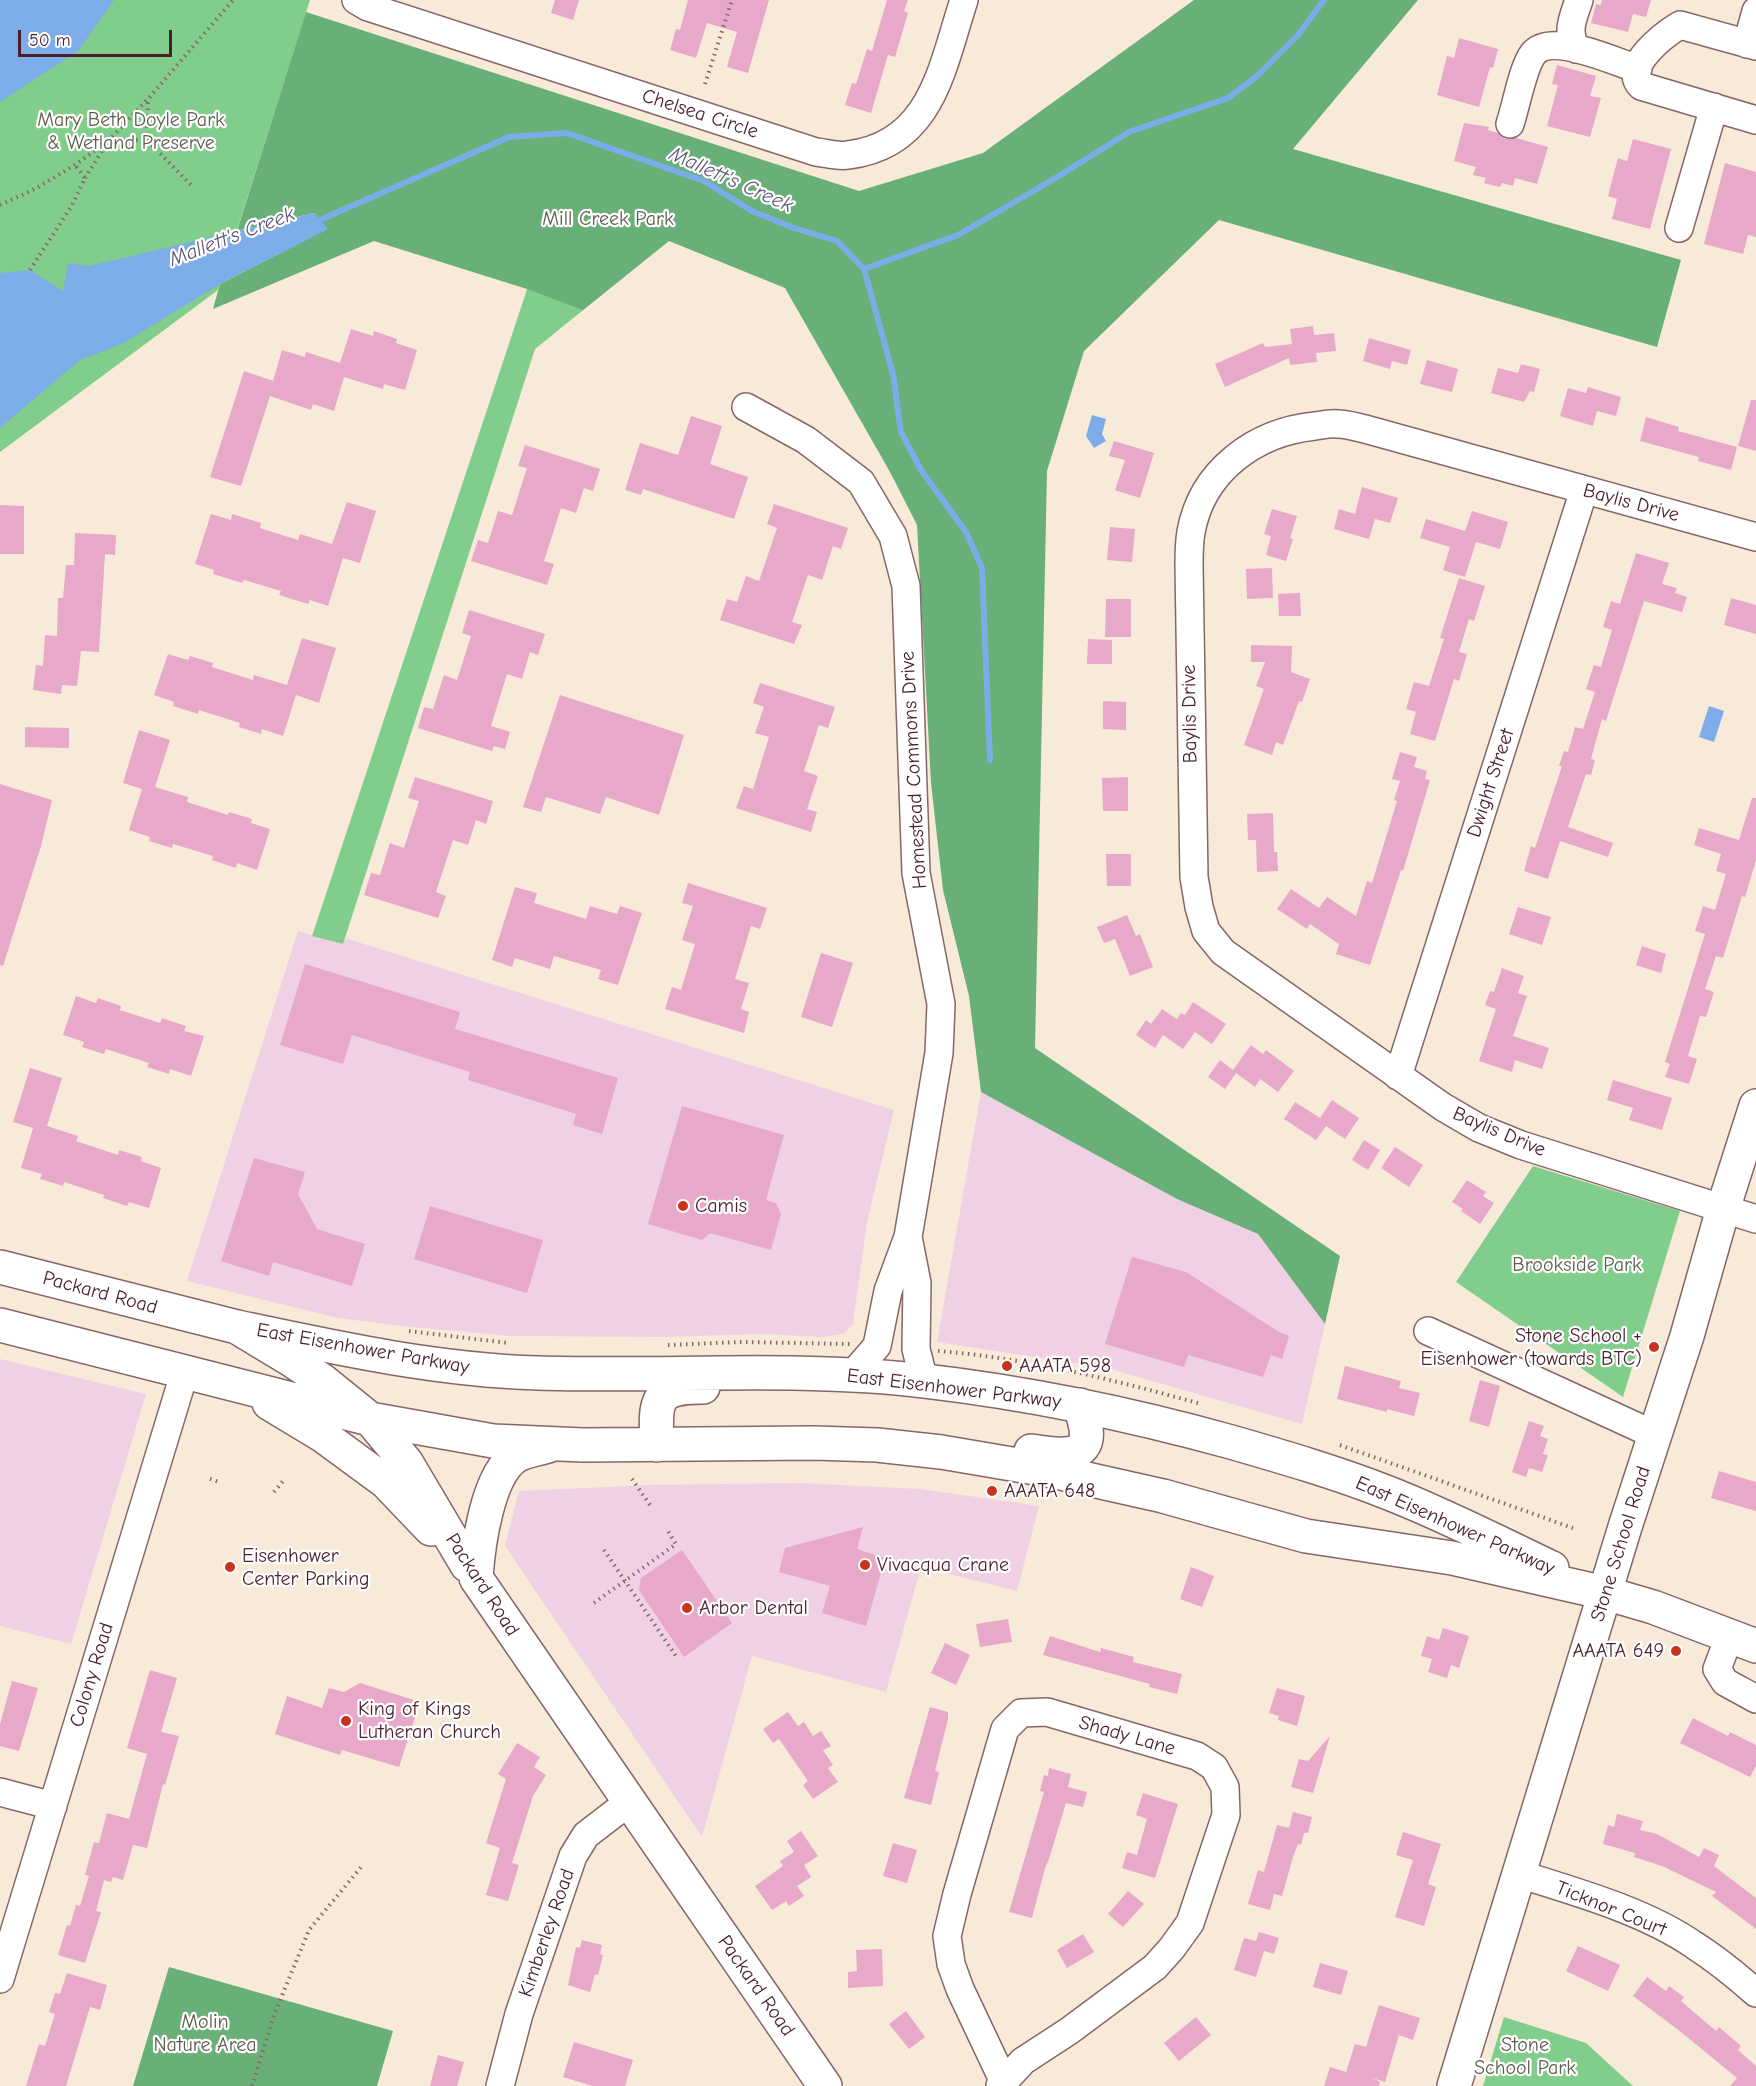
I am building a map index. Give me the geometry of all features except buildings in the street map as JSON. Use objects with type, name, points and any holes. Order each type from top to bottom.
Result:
[{"type":"main road","name":"Stone School Road","points":[[1454,2086],[1756,1106]]},
{"type":"main road","name":"Packard Road","points":[[0,1267],[237,1327],[324,1381],[370,1419],[406,1462],[471,1572],[825,2086]]},
{"type":"main road","points":[[0,1325],[236,1384],[322,1435],[386,1482],[471,1572]]},
{"type":"main road","name":"East Eisenhower Parkway","points":[[237,1327],[427,1364],[535,1373],[768,1372],[852,1375],[929,1366],[1167,1425],[1284,1457],[1384,1491],[1448,1518],[1605,1593]]},
{"type":"main road","points":[[657,1445],[657,1407],[662,1396],[672,1389],[736,1386],[768,1372]]},
{"type":"main road","name":"East Eisenhower Parkway","points":[[236,1384],[370,1419],[493,1441],[555,1444],[814,1443],[877,1445],[941,1452],[1047,1470],[1163,1497],[1306,1536],[1452,1558],[1605,1593],[1653,1607],[1743,1641]]},
{"type":"main road","points":[[941,1452],[962,1445],[983,1444],[1062,1456],[1071,1455],[1083,1444],[1086,1436],[1080,1405]]},
{"type":"main road","points":[[471,1572],[479,1538],[499,1477],[508,1463],[517,1455],[555,1444]]},
{"type":"street","name":"Chelsea Circle","points":[[356,0],[368,7],[816,152],[846,156],[880,148],[903,133],[921,116],[935,89],[964,0]]},
{"type":"street","points":[[1576,49],[1571,40],[1570,28],[1579,0]]},
{"type":"street","points":[[1756,11],[1751,45],[1680,25],[1641,58],[1636,81],[1641,86],[1756,120]]},
{"type":"street","points":[[1510,124],[1533,54],[1541,47],[1556,44],[1638,69]]},
{"type":"street","points":[[1679,228],[1714,108]]},
{"type":"street","name":"Homestead Commons Drive","points":[[746,406],[806,440],[861,482],[893,536],[906,586],[916,873],[941,1004],[939,1053],[908,1237],[888,1290],[876,1346],[852,1375]]},
{"type":"street","name":"Baylis Drive","points":[[1756,537],[1365,429],[1337,424],[1294,428],[1267,438],[1234,457],[1216,477],[1200,504],[1191,532],[1189,565],[1194,877],[1206,931],[1223,952],[1398,1076],[1479,1128],[1521,1145],[1756,1219]]},
{"type":"street","name":"Dwight Street","points":[[1398,1076],[1584,490]]},
{"type":"street","name":"Homestead Commons Drive","points":[[908,1237],[917,1283],[916,1349],[929,1366]]},
{"type":"street","points":[[1428,1330],[1655,1435]]},
{"type":"street","name":"Colony Road","points":[[0,1979],[185,1371]]},
{"type":"street","points":[[1743,1641],[1717,1669],[1725,1682],[1756,1699]]},
{"type":"street","name":"Shady Lane","points":[[1047,1712],[1197,1756],[1214,1767],[1225,1787],[1226,1815],[1190,1923],[1155,1967],[1069,2031],[1023,2061],[1002,2083],[960,1989],[951,1964],[947,1936],[1005,1729],[1021,1713],[1047,1712]]},
{"type":"street","points":[[0,1792],[53,1806]]},
{"type":"street","name":"Kimberley Road","points":[[500,2086],[519,2014],[573,1856],[586,1835],[629,1802]]},
{"type":"street","name":"Ticknor Court","points":[[1519,1874],[1639,1915],[1693,1944],[1756,1993]]},
{"type":"path","points":[[0,205],[35,189],[75,165],[109,140],[234,0]]},
{"type":"path","points":[[705,84],[732,0]]},
{"type":"path","points":[[147,140],[148,99]]},
{"type":"path","points":[[109,140],[147,140],[193,187]]},
{"type":"path","points":[[30,270],[71,207],[85,178],[109,140]]},
{"type":"path","points":[[75,165],[85,178]]},
{"type":"path","points":[[406,1331],[509,1343]]},
{"type":"path","points":[[929,1366],[992,1357],[1053,1367]]},
{"type":"path","points":[[210,1479],[219,1482]]},
{"type":"path","points":[[632,1479],[650,1505]]},
{"type":"path","points":[[274,1492],[284,1480]]},
{"type":"path","points":[[594,1603],[676,1544],[666,1528]]},
{"type":"path","points":[[604,1550],[667,1637],[678,1659]]},
{"type":"path","points":[[640,1570],[645,1575]]},
{"type":"path","points":[[636,1596],[641,1592]]},
{"type":"path","points":[[252,2086],[274,2015],[309,1930],[362,1866]]},
{"type":"shaded area","points":[[298,931],[343,944],[345,938],[894,1110],[867,1222],[853,1324],[843,1334],[822,1337],[763,1334],[661,1337],[511,1336],[338,1318],[187,1281]]},
{"type":"shaded area","points":[[981,1092],[1177,1199],[1258,1234],[1325,1324],[1302,1424],[1107,1368],[937,1342]]},
{"type":"shaded area","points":[[0,1359],[146,1394],[71,1644],[0,1626]]},
{"type":"shaded area","points":[[799,1483],[921,1489],[1039,1506],[1017,1591],[921,1567],[886,1692],[752,1656],[702,1837],[505,1546],[519,1491],[649,1485]]},
{"type":"green space","name":"Mary Beth Doyle Park & Wetland Preserve","points":[[0,0],[310,0],[218,290],[0,452]]},
{"type":"green space","points":[[1194,0],[1418,0],[1293,149],[1681,260],[1657,347],[1219,220],[1084,351],[1047,471],[1035,1048],[1340,1256],[1325,1324],[1258,1234],[1177,1199],[981,1092],[969,996],[943,890],[931,783],[917,525],[890,472],[785,288],[669,241],[583,310],[527,289],[374,241],[213,309],[220,284],[327,229],[314,213],[237,231],[306,12],[859,191],[983,153]]},
{"type":"green space","name":"Mill Creek Park","points":[[574,148],[718,201],[535,349],[343,944],[312,936]]},
{"type":"green space","name":"Brookside Park","points":[[1533,1166],[1680,1211],[1623,1397],[1456,1282]]},
{"type":"green space","name":"Molin Nature Area","points":[[169,1967],[393,2031],[377,2086],[133,2086]]},
{"type":"green space","name":"Stone School Park","points":[[1504,2017],[1586,2043],[1633,2086],[1483,2086]]},
{"type":"water","points":[[0,0],[114,0],[78,51],[0,102]]},
{"type":"water","points":[[314,213],[328,229],[220,284],[122,344],[80,360],[0,428],[0,273],[30,270],[63,291],[68,263],[89,266]]},
{"type":"water","points":[[1092,415],[1106,419],[1102,434],[1106,441],[1094,448],[1086,436]]},
{"type":"water","points":[[1709,706],[1724,711],[1714,742],[1699,737]]},
{"type":"waterway","name":"Mallett's Creek","points":[[864,269],[958,235],[1129,132],[1228,98],[1257,76],[1298,35],[1324,0]]},
{"type":"waterway","name":"Mallett's Creek","points":[[313,223],[509,137],[567,133],[704,181],[752,211],[794,228],[837,241],[864,269],[893,374],[901,432],[921,470],[966,532],[982,568],[990,760]]},
{"type":"place","name":"Camis","points":[[683,1206]]},
{"type":"place","name":"Stone School + Eisenhower (towards BTC)","points":[[1654,1347]]},
{"type":"place","name":"AAATA 598","points":[[1007,1366]]},
{"type":"place","name":"AAATA 648","points":[[992,1491]]},
{"type":"place","name":"Vivacqua Crane","points":[[865,1565]]},
{"type":"place","name":"Eisenhower Center Parking","points":[[230,1567]]},
{"type":"place","name":"Arbor Dental","points":[[687,1608]]},
{"type":"place","name":"AAATA 649","points":[[1676,1651]]},
{"type":"place","name":"King of Kings Lutheran Church","points":[[346,1721]]}]
